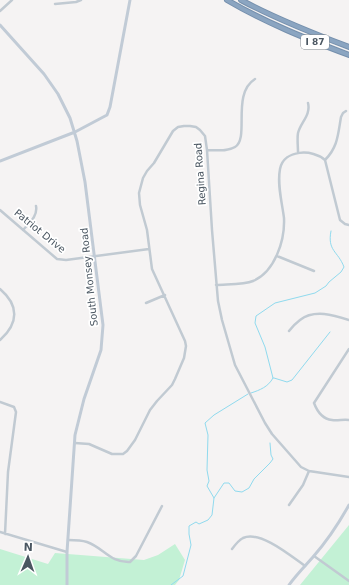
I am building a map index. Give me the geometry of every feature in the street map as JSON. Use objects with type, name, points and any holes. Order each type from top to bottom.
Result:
[{"type":"highway","name":"I 87","points":[[227,0],[281,28],[349,55]]},
{"type":"highway","name":"I 87","points":[[241,0],[270,15],[349,47]]},
{"type":"street","points":[[0,11],[12,0]]},
{"type":"street","points":[[56,4],[81,0]]},
{"type":"street","points":[[0,161],[75,132],[107,115],[109,112],[130,0]]},
{"type":"street","name":"South Monsey Road","points":[[0,25],[37,65],[51,84],[70,118],[75,132],[85,182],[95,256],[103,324],[101,350],[84,399],[75,435],[67,552],[67,585]]},
{"type":"street","points":[[207,150],[228,150],[235,147],[239,143],[241,138],[241,112],[245,93],[251,81],[255,79]]},
{"type":"street","points":[[298,153],[298,133],[308,114],[308,103]]},
{"type":"street","points":[[325,160],[334,149],[341,117],[346,111]]},
{"type":"street","name":"Regina Road","points":[[75,443],[89,444],[112,454],[123,454],[135,440],[150,410],[172,385],[181,368],[186,346],[185,341],[152,269],[147,230],[140,205],[139,193],[143,178],[154,163],[173,131],[178,127],[190,126],[196,127],[205,136],[216,285],[222,320],[235,365],[272,434],[301,467],[309,471]]},
{"type":"street","points":[[216,285],[252,281],[270,267],[277,256],[282,238],[284,220],[280,187],[281,168],[287,158],[291,155],[298,153],[317,155],[325,160],[340,220],[349,225]]},
{"type":"street","points":[[23,230],[35,215],[37,210],[36,206]]},
{"type":"street","name":"Patriot Drive","points":[[0,210],[57,258],[66,260],[149,249]]},
{"type":"street","points":[[277,256],[314,271]]},
{"type":"street","points":[[0,289],[11,300],[14,309],[14,319],[7,334],[0,340]]},
{"type":"street","points":[[146,303],[164,295]]},
{"type":"street","points":[[289,331],[301,319],[312,314],[324,314],[349,320]]},
{"type":"street","points":[[349,349],[314,403],[316,408],[326,418],[331,420],[349,420]]},
{"type":"street","points":[[0,402],[14,407],[16,412],[8,472],[5,534]]},
{"type":"street","points":[[290,505],[303,485],[309,471],[349,477]]},
{"type":"street","points":[[289,585],[314,556],[342,519],[349,505]]},
{"type":"street","points":[[68,540],[83,540],[89,542],[116,560],[130,562],[136,556],[162,506]]},
{"type":"street","points":[[0,532],[67,552]]},
{"type":"street","points":[[232,549],[240,540],[244,538],[251,536],[257,537],[284,551],[304,566]]},
{"type":"street","points":[[314,556],[349,582]]},
{"type":"green space","points":[[349,525],[349,585],[300,585]]},
{"type":"green space","points":[[175,544],[185,560],[179,580],[175,585],[0,585],[0,549],[48,564],[55,553],[144,560],[158,555]]},
{"type":"waterway","points":[[251,393],[266,386],[273,378],[265,347],[255,323],[256,316],[275,303],[315,293],[326,286],[341,272],[344,267],[330,243],[331,231]]},
{"type":"waterway","points":[[273,378],[287,382],[292,380],[330,332]]},
{"type":"waterway","points":[[171,585],[183,576],[191,545],[189,526],[196,522],[199,524],[208,520],[212,515],[214,498],[207,486],[209,481],[207,470],[208,435],[205,423],[214,415],[248,394]]},
{"type":"waterway","points":[[214,498],[224,483],[229,483],[235,491],[242,492],[249,488],[254,479],[273,459],[271,455],[270,443]]}]
